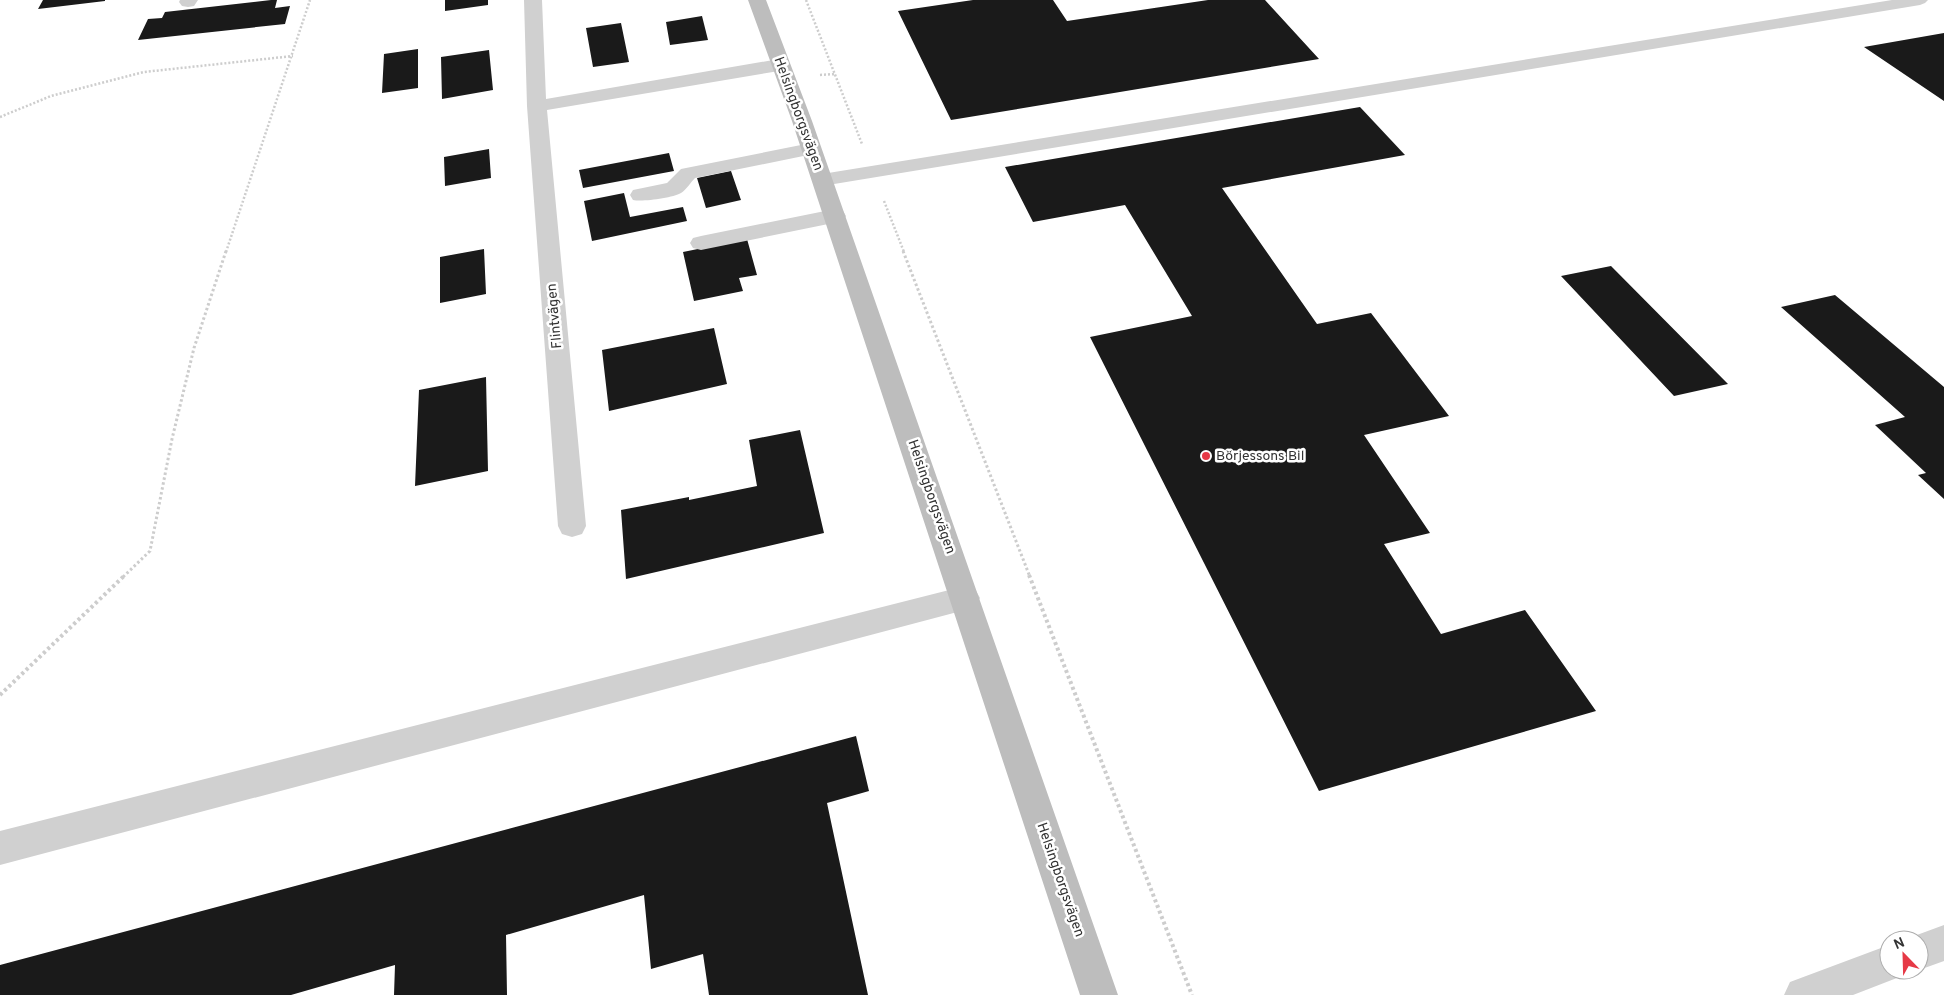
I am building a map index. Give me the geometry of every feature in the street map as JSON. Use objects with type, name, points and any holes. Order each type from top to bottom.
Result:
[{"type":"main road","name":"Helsingborgsvägen","points":[[757,0],[835,216],[1099,995]]},
{"type":"street","name":"Flintvägen","points":[[533,0],[537,106],[572,526]]},
{"type":"street","points":[[537,106],[779,65]]},
{"type":"street","points":[[641,195],[674,188],[688,173],[811,149]]},
{"type":"street","points":[[701,242],[835,216]]},
{"type":"street","points":[[0,848],[965,598]]},
{"type":"street","points":[[1929,948],[1944,943]]},
{"type":"street","points":[[1803,995],[1879,967]]},
{"type":"lane","points":[[822,180],[1920,0]]},
{"type":"path","points":[[0,695],[150,551],[172,439],[194,348],[293,56],[310,0]]},
{"type":"path","points":[[806,0],[1192,995]]},
{"type":"path","points":[[0,117],[51,96],[144,72],[293,56]]},
{"type":"building","points":[[43,0],[105,0],[105,1],[38,9]]},
{"type":"building","points":[[277,0],[275,8],[290,6],[285,24],[138,40],[148,19],[162,18],[165,12]]},
{"type":"building","points":[[445,0],[488,0],[488,5],[445,11]]},
{"type":"building","points":[[973,0],[1053,0],[1067,21],[1208,0],[1265,0],[1319,59],[951,120],[898,11]]},
{"type":"building","points":[[702,16],[708,40],[670,45],[666,22]]},
{"type":"building","points":[[621,23],[629,62],[593,67],[586,28]]},
{"type":"building","points":[[1944,33],[1944,101],[1864,47]]},
{"type":"building","points":[[418,49],[418,88],[382,93],[384,54]]},
{"type":"building","points":[[489,50],[493,90],[442,99],[441,57]]},
{"type":"building","points":[[1360,107],[1405,155],[1222,188],[1317,324],[1371,313],[1449,416],[1364,435],[1430,533],[1384,544],[1441,634],[1525,610],[1596,711],[1319,791],[1090,337],[1192,316],[1125,205],[1033,222],[1005,167]]},
{"type":"building","points":[[489,149],[491,178],[445,186],[444,157]]},
{"type":"building","points":[[669,153],[674,171],[583,188],[579,170]]},
{"type":"building","points":[[731,171],[741,200],[706,208],[697,178]]},
{"type":"building","points":[[624,193],[630,217],[683,207],[687,221],[592,241],[584,201]]},
{"type":"building","points":[[747,239],[757,275],[739,278],[743,291],[694,301],[683,252]]},
{"type":"building","points":[[484,249],[486,294],[440,303],[440,257]]},
{"type":"building","points":[[1611,266],[1728,384],[1674,396],[1561,276]]},
{"type":"building","points":[[1835,295],[1944,387],[1944,499],[1918,475],[1926,473],[1875,425],[1905,417],[1781,307]]},
{"type":"building","points":[[714,328],[727,384],[609,411],[602,350]]},
{"type":"building","points":[[486,377],[488,471],[415,486],[419,390]]},
{"type":"building","points":[[800,430],[824,533],[626,579],[621,510],[689,497],[689,500],[757,486],[749,440]]},
{"type":"building","points":[[856,736],[869,791],[827,803],[868,995],[709,995],[703,954],[651,969],[644,895],[506,935],[507,995],[394,995],[395,965],[291,995],[0,995],[0,965]]},
{"type":"place","name":"Börjessons Bil","points":[[1206,456]]}]
